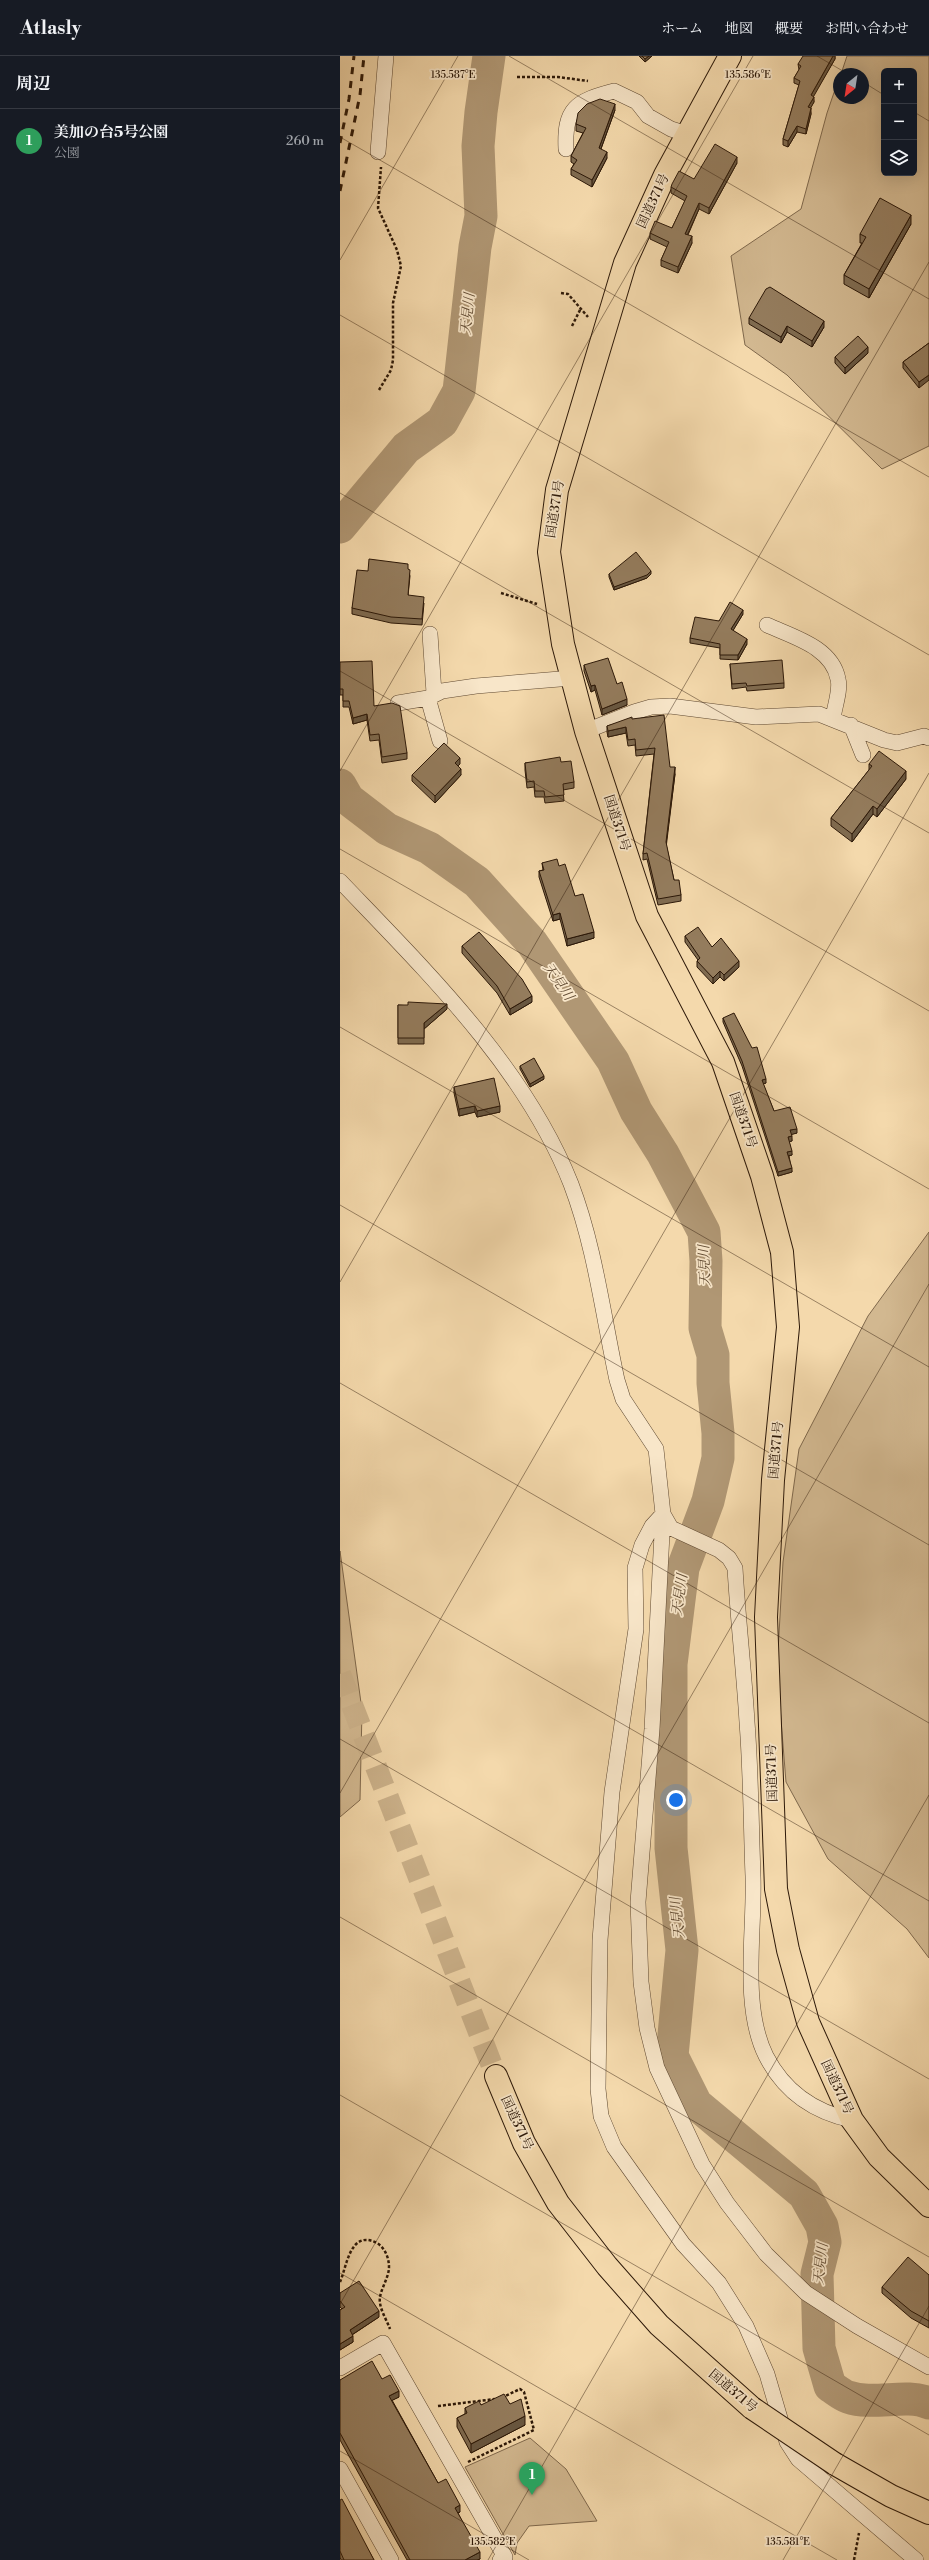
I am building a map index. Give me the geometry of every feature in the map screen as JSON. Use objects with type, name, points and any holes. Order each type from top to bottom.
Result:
[{"type":"highway","name":"国道371号","points":[[730,56],[665,175],[625,263],[603,332],[557,490],[549,552],[563,644],[586,731],[647,916],[723,1062],[762,1176],[782,1252],[788,1327],[774,1480],[766,1617],[776,1889],[788,1950],[808,2022],[852,2120],[878,2157],[929,2206]]},
{"type":"highway","name":"国道371号","points":[[496,2076],[524,2143],[558,2203],[607,2266],[659,2325],[752,2408],[835,2464],[892,2496],[929,2513]]},
{"type":"street","points":[[379,156],[386,56]]},
{"type":"street","points":[[566,149],[565,126],[575,107],[597,95],[614,91],[637,102],[648,116],[671,128],[688,134]]},
{"type":"street","points":[[768,625],[811,646],[830,658],[839,680],[832,719]]},
{"type":"street","points":[[430,634],[431,695],[440,741]]},
{"type":"street","points":[[398,703],[483,685],[572,678]]},
{"type":"street","points":[[586,731],[634,712],[670,706],[756,717],[819,714],[851,725],[884,740],[897,743],[924,736],[929,738]]},
{"type":"street","points":[[851,725],[863,755]]},
{"type":"street","points":[[340,881],[409,954],[512,1074],[548,1136],[571,1184],[590,1245],[617,1380],[623,1399],[656,1449],[663,1514],[652,1729],[638,1902],[641,1982],[647,2028],[657,2068],[702,2164],[727,2203],[766,2254],[806,2294],[929,2367]]},
{"type":"street","points":[[663,1514],[671,1528],[719,1550],[729,1558],[735,1568],[740,1651],[747,1722],[754,1897],[752,1994],[756,2026],[766,2055],[784,2083],[797,2097],[830,2116],[852,2120]]},
{"type":"street","points":[[663,1514],[652,1526],[642,1544],[635,1568],[636,1629],[612,1792],[600,1940],[598,2089],[601,2116],[614,2147],[683,2244],[719,2283],[746,2326],[767,2374],[788,2442],[798,2459],[916,2560]]},
{"type":"street","points":[[340,2368],[383,2343],[421,2407],[504,2557],[500,2560]]},
{"type":"street","points":[[340,2469],[390,2560]]},
{"type":"path","points":[[517,77],[576,78],[614,91]]},
{"type":"path","points":[[379,156],[378,208],[397,250],[400,266],[392,318],[393,360],[391,370],[379,390]]},
{"type":"path","points":[[561,294],[568,294],[603,332]]},
{"type":"path","points":[[572,326],[581,308]]},
{"type":"path","points":[[501,593],[539,605]]},
{"type":"path","points":[[340,2282],[346,2260],[355,2246],[363,2240],[369,2239],[381,2245],[388,2257],[389,2269],[380,2302],[392,2333]]},
{"type":"path","points":[[421,2407],[474,2404],[503,2398],[520,2389],[524,2392],[534,2430],[456,2469]]},
{"type":"path","points":[[854,2560],[860,2528]]},
{"type":"shaded area","points":[[847,56],[929,56],[929,446],[882,469],[787,375],[745,345],[731,256],[801,209],[833,96],[833,104],[869,104],[869,68],[843,68]]},
{"type":"shaded area","points":[[929,1232],[929,1958],[907,1929],[828,1859],[786,1782],[777,1670],[783,1562],[799,1449],[868,1316]]},
{"type":"shaded area","points":[[340,1551],[362,1710],[360,1800],[340,1817]]},
{"type":"shaded area","points":[[530,2438],[566,2469],[597,2521],[529,2526],[517,2543],[515,2555],[465,2467]]},
{"type":"building","points":[[642,56],[649,56],[645,59]]},
{"type":"building","points":[[803,56],[833,56],[811,95],[814,97],[808,107],[811,108],[806,129],[797,126],[788,141],[783,139],[800,81],[794,78],[801,66],[798,64]]},
{"type":"building","points":[[600,99],[615,104],[599,148],[607,152],[592,180],[571,169],[577,160],[571,156],[586,128],[576,124],[578,113],[587,104]]},
{"type":"building","points":[[715,144],[737,157],[709,208],[699,203],[685,234],[692,236],[678,267],[661,260],[669,242],[650,233],[655,221],[672,228],[687,196],[671,187],[672,184],[679,171],[694,179]]},
{"type":"building","points":[[880,198],[911,215],[869,289],[844,275],[866,237],[860,234]]},
{"type":"building","points":[[770,287],[824,321],[812,341],[787,326],[781,337],[749,318],[766,289]]},
{"type":"building","points":[[858,336],[868,347],[845,368],[835,357]]},
{"type":"building","points":[[929,343],[929,375],[919,382],[903,362]]},
{"type":"building","points":[[636,552],[651,571],[647,575],[614,587],[609,574]]},
{"type":"building","points":[[369,559],[408,564],[408,569],[410,570],[408,595],[424,597],[422,619],[391,617],[352,608],[357,570],[368,571]]},
{"type":"building","points":[[730,602],[743,610],[731,629],[747,639],[738,655],[720,655],[720,644],[690,638],[695,617],[719,621]]},
{"type":"building","points":[[608,658],[617,684],[622,682],[627,699],[602,709],[595,685],[591,686],[584,665]]},
{"type":"building","points":[[782,660],[784,683],[747,686],[746,683],[732,684],[730,664]]},
{"type":"building","points":[[372,661],[374,706],[392,703],[400,706],[407,753],[382,757],[379,734],[370,735],[367,714],[353,718],[349,701],[343,701],[343,689],[340,689],[340,662]]},
{"type":"building","points":[[664,715],[670,767],[675,767],[666,842],[674,880],[679,880],[681,895],[658,899],[647,853],[643,854],[655,748],[636,750],[635,739],[628,740],[626,727],[608,731],[607,726],[632,717],[632,719]]},
{"type":"building","points":[[444,743],[460,758],[455,763],[461,769],[435,796],[412,775]]},
{"type":"building","points":[[879,751],[906,771],[877,809],[873,806],[852,834],[831,818],[872,766],[869,764]]},
{"type":"building","points":[[560,757],[561,762],[571,761],[574,782],[563,784],[564,795],[545,797],[544,791],[535,791],[534,781],[527,782],[525,763]]},
{"type":"building","points":[[557,859],[559,866],[565,864],[575,896],[583,894],[594,932],[567,939],[560,913],[553,915],[539,871],[544,870],[542,863]]},
{"type":"building","points":[[698,927],[712,947],[721,938],[739,961],[724,975],[720,971],[713,978],[697,961],[700,958],[685,936]]},
{"type":"building","points":[[479,932],[522,979],[532,996],[510,1009],[497,986],[462,946]]},
{"type":"building","points":[[408,1002],[447,1004],[424,1023],[424,1038],[398,1038],[398,1005],[408,1005]]},
{"type":"building","points":[[734,1013],[752,1048],[757,1047],[766,1079],[762,1080],[774,1111],[790,1107],[797,1129],[790,1130],[792,1136],[788,1137],[792,1151],[787,1152],[792,1168],[778,1172],[742,1061],[723,1018]]},
{"type":"building","points":[[534,1058],[544,1076],[530,1084],[520,1066]]},
{"type":"building","points":[[494,1078],[500,1106],[477,1111],[475,1106],[459,1109],[454,1087]]},
{"type":"building","points":[[908,2257],[929,2275],[929,2321],[911,2311],[882,2287]]},
{"type":"building","points":[[359,2281],[379,2311],[350,2330],[353,2336],[340,2344],[340,2310],[345,2307],[340,2301],[340,2293]]},
{"type":"building","points":[[372,2361],[382,2379],[390,2375],[399,2391],[389,2396],[438,2483],[446,2479],[460,2505],[455,2508],[480,2552],[465,2560],[410,2560],[340,2433],[340,2380]]},
{"type":"building","points":[[504,2394],[510,2404],[521,2399],[525,2416],[471,2444],[457,2418],[467,2413],[465,2408],[479,2401],[481,2405]]},
{"type":"building","points":[[342,2499],[374,2560],[344,2560],[340,2551],[340,2500]]},
{"type":"waterway","name":"天見川","points":[[340,527],[406,448],[442,422],[459,391],[475,247],[481,216],[478,146],[489,56]]},
{"type":"waterway","name":"天見川","points":[[340,785],[348,799],[387,829],[429,848],[477,882],[532,943],[613,1061],[636,1111],[663,1154],[704,1232],[706,1261],[705,1328],[713,1355],[713,1383],[718,1433],[718,1458],[708,1501],[683,1568],[671,1664],[671,1848],[682,1950],[672,2056],[696,2104],[804,2194],[822,2226],[825,2242],[817,2274],[819,2348],[830,2386],[846,2396],[858,2399],[910,2399],[929,2403]]},
{"type":"tunnel","points":[[340,1674],[496,2076]]},
{"type":"railway","points":[[340,143],[349,99],[354,56]]},
{"type":"railway","points":[[340,191],[360,95],[364,56]]},
{"type":"place","name":"美加の台5号公園","points":[[532,2495]]}]
